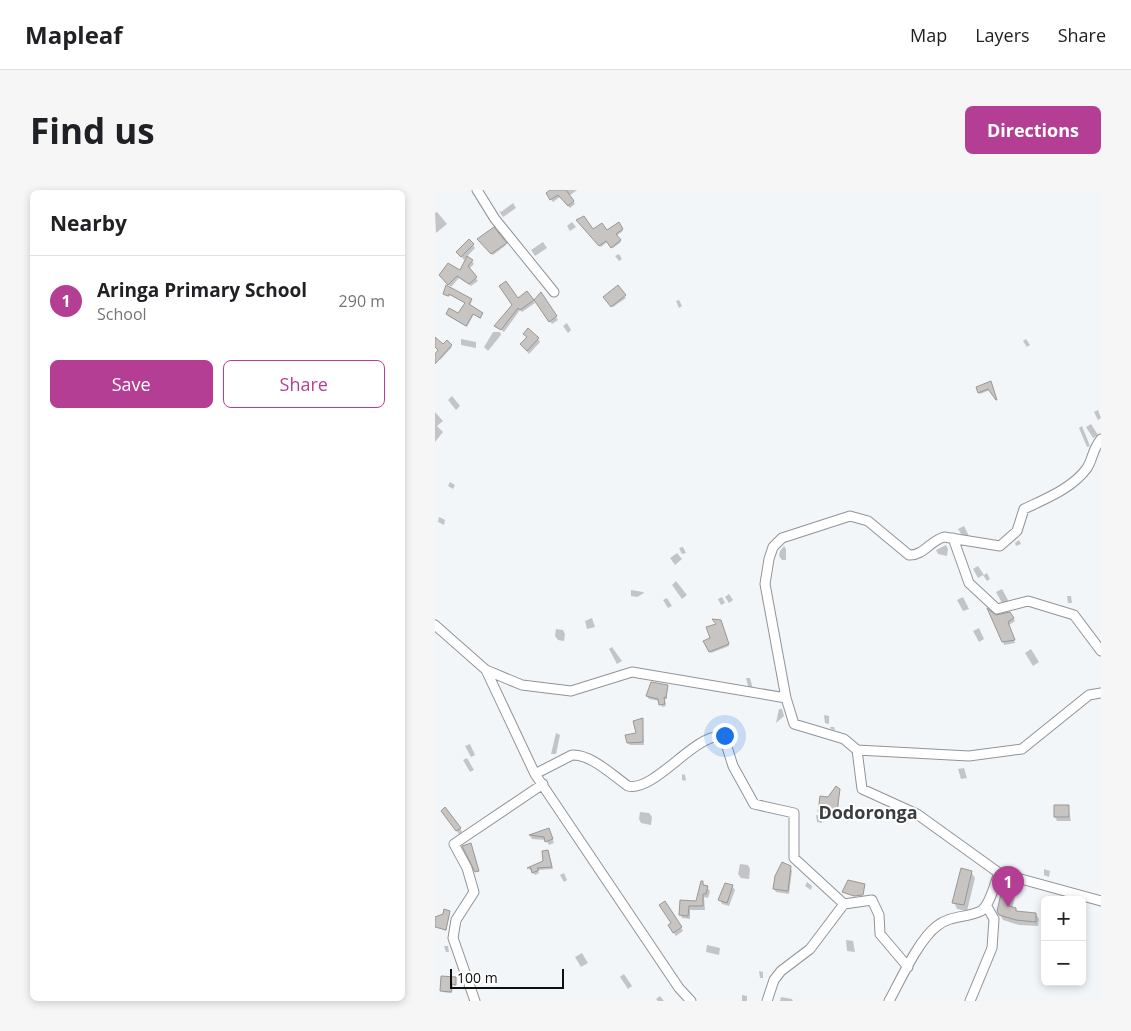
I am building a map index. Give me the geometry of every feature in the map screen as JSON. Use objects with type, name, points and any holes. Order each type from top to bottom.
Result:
[{"type":"street","points":[[477,190],[495,219],[554,292]]},
{"type":"street","points":[[1101,439],[1092,452],[1088,467],[1059,492],[1024,509],[1017,531],[1004,544],[995,545],[953,538],[937,539],[917,555],[909,555],[868,521],[850,516],[782,538],[773,547],[765,584],[786,698],[794,724],[844,739],[857,750],[969,756],[1022,749],[1089,695],[1101,693]]},
{"type":"street","points":[[953,538],[969,583],[997,609],[1028,601],[1074,615],[1101,650]]},
{"type":"street","points":[[435,625],[486,670],[522,685],[571,691],[632,672],[786,698]]},
{"type":"street","points":[[486,670],[535,774],[679,988],[691,1001]]},
{"type":"street","points":[[535,774],[572,755],[578,754],[588,758],[628,786],[633,787],[655,777],[701,744],[719,736],[727,747],[733,766],[754,804],[794,813],[794,858],[844,904]]},
{"type":"street","points":[[857,750],[862,789],[917,814],[999,873],[1101,901]]},
{"type":"street","points":[[475,1001],[453,938],[456,920],[475,892],[467,868],[454,844],[543,784]]},
{"type":"street","points":[[889,1001],[926,937],[936,926],[951,918],[981,911],[986,905],[999,873]]},
{"type":"street","points":[[767,1001],[774,980],[781,971],[811,949],[844,904],[872,900],[879,915],[880,934],[908,967]]},
{"type":"street","points":[[970,1001],[992,948],[993,919],[986,905]]},
{"type":"building","points":[[550,190],[566,190],[574,201],[568,206],[558,195],[550,200],[546,193]]},
{"type":"building","points":[[584,216],[593,229],[602,223],[607,230],[619,222],[623,229],[616,234],[621,240],[611,248],[606,241],[599,246],[576,220]]},
{"type":"building","points":[[494,227],[507,243],[491,254],[477,239]]},
{"type":"building","points":[[469,239],[474,244],[461,257],[456,252]]},
{"type":"building","points":[[467,256],[473,260],[468,266],[477,277],[469,284],[457,276],[448,285],[439,275],[448,263],[460,270]]},
{"type":"building","points":[[506,281],[518,298],[527,291],[534,300],[520,310],[518,308],[501,330],[494,326],[512,305],[499,286]]},
{"type":"building","points":[[446,285],[472,299],[469,304],[483,313],[480,318],[473,314],[466,326],[446,314],[449,308],[458,313],[465,303],[449,294],[448,296],[443,294]]},
{"type":"building","points":[[618,285],[626,295],[611,307],[603,297]]},
{"type":"building","points":[[541,292],[557,316],[549,322],[534,300]]},
{"type":"building","points":[[528,328],[539,338],[527,351],[520,344],[527,337],[523,334]]},
{"type":"building","points":[[435,337],[443,344],[447,340],[452,345],[435,364],[435,354],[438,350],[435,347]]},
{"type":"building","points":[[991,381],[997,400],[988,389],[978,393],[976,387]]},
{"type":"building","points":[[987,608],[996,615],[1010,612],[1014,618],[1008,622],[1015,640],[1002,642]]},
{"type":"building","points":[[712,619],[721,620],[729,644],[709,652],[703,641],[710,638],[706,627],[716,624]]},
{"type":"building","points":[[651,682],[668,685],[666,698],[664,697],[665,704],[659,705],[658,699],[646,696]]},
{"type":"building","points":[[643,718],[643,742],[627,743],[625,735],[636,733],[633,721]]},
{"type":"building","points":[[836,786],[840,789],[837,812],[818,812],[820,796],[828,797]]},
{"type":"building","points":[[1054,805],[1069,805],[1069,817],[1054,817]]},
{"type":"building","points":[[445,807],[461,828],[456,831],[441,811]]},
{"type":"building","points":[[549,828],[553,839],[545,842],[544,837],[529,835]]},
{"type":"building","points":[[471,843],[479,871],[475,872],[462,846]]},
{"type":"building","points":[[548,850],[552,867],[537,868],[539,870],[532,873],[531,868],[527,868],[543,861],[542,851]]},
{"type":"building","points":[[782,862],[791,866],[788,891],[773,889],[775,876]]},
{"type":"building","points":[[961,868],[972,871],[964,905],[952,903]]},
{"type":"building","points":[[848,880],[865,884],[863,895],[854,896],[842,892]]},
{"type":"building","points":[[701,881],[703,881],[703,885],[708,886],[706,894],[703,894],[703,906],[689,906],[688,916],[679,915],[680,900],[696,901]]},
{"type":"building","points":[[1004,881],[1015,884],[1009,906],[1016,908],[1016,911],[1036,913],[1036,922],[1016,920],[999,915],[997,911]]},
{"type":"building","points":[[725,883],[733,885],[727,903],[718,900]]},
{"type":"building","points":[[665,901],[682,927],[673,933],[668,925],[671,923],[659,905]]},
{"type":"building","points":[[444,909],[450,911],[446,930],[435,927],[435,917],[443,914]]},
{"type":"building","points":[[441,976],[456,977],[456,985],[452,984],[451,992],[440,991]]},
{"type":"place","name":"Aringa Primary School","points":[[1008,907]]},
{"type":"district","name":"Dodoronga","points":[[868,812]]}]
